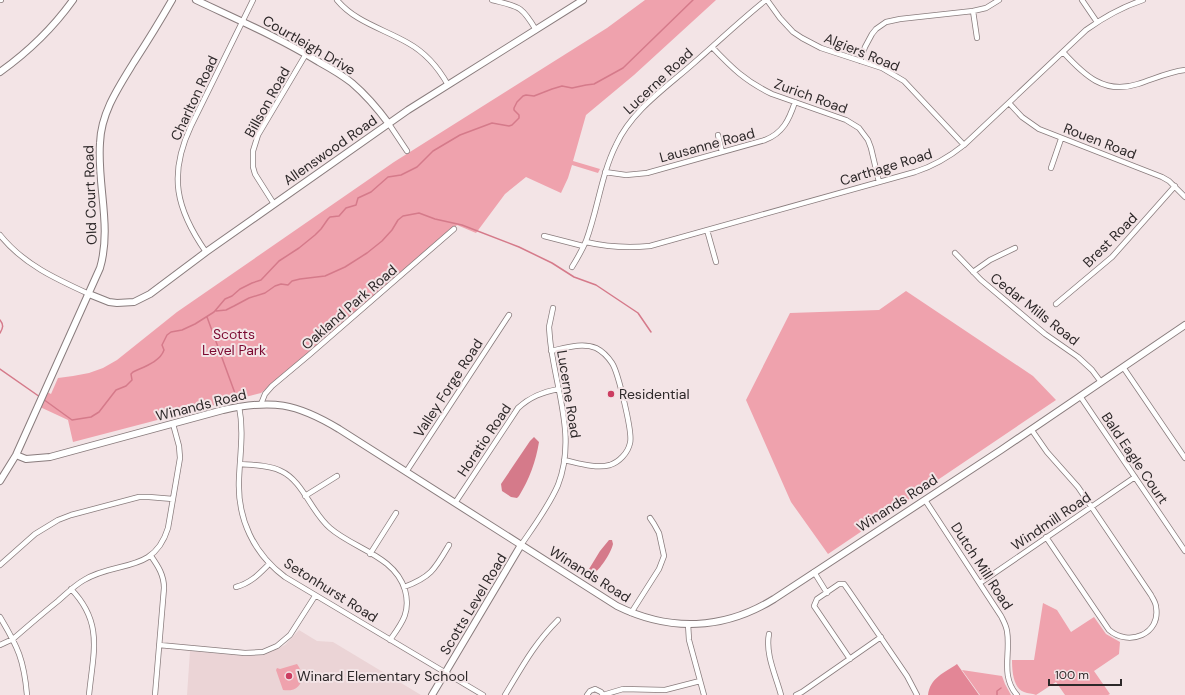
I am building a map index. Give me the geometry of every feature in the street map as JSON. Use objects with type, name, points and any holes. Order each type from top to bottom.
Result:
[{"type":"street","points":[[0,72],[36,43],[64,13],[73,0]]},
{"type":"street","name":"Old Court Road","points":[[0,481],[16,455],[100,268],[105,242],[99,151],[100,136],[110,103],[172,0]]},
{"type":"street","name":"Courtleigh Drive","points":[[196,0],[272,35],[306,54],[352,83],[379,110],[407,151]]},
{"type":"street","name":"Charlton Road","points":[[206,252],[190,226],[182,206],[178,184],[179,161],[186,138],[253,0]]},
{"type":"street","points":[[337,0],[347,11],[356,17],[418,49],[434,64],[448,85]]},
{"type":"street","points":[[492,0],[519,8],[527,15],[536,30]]},
{"type":"street","name":"Allenswood Road","points":[[89,294],[109,302],[117,303],[130,303],[142,299],[388,124],[583,0]]},
{"type":"street","name":"Lucerne Road","points":[[572,267],[585,244],[591,227],[605,172],[617,142],[629,123],[650,102],[767,0]]},
{"type":"street","name":"Algiers Road","points":[[767,0],[780,18],[793,32],[802,38],[821,48],[890,72],[904,81],[964,145]]},
{"type":"street","points":[[860,61],[872,34],[886,22],[900,19],[973,11],[986,8],[999,0]]},
{"type":"street","points":[[1082,0],[1097,22]]},
{"type":"street","name":"Carthage Road","points":[[544,236],[585,244],[612,247],[638,247],[664,242],[915,172],[937,164],[964,145],[1086,30],[1121,8],[1143,0]]},
{"type":"street","points":[[973,11],[977,38]]},
{"type":"street","name":"Zurich Road","points":[[712,47],[742,77],[762,89],[846,120],[858,128],[868,140],[879,182]]},
{"type":"street","points":[[1063,52],[1087,76],[1100,84],[1109,86],[1129,86],[1163,74],[1185,70]]},
{"type":"street","name":"Billson Road","points":[[274,204],[255,174],[253,167],[253,151],[258,136],[306,54]]},
{"type":"street","name":"Lausanne Road","points":[[605,172],[626,175],[648,173],[772,137],[787,123],[795,102]]},
{"type":"street","name":"Rouen Road","points":[[1009,103],[1022,117],[1039,129],[1061,139],[1153,173],[1169,181],[1185,197]]},
{"type":"street","points":[[718,136],[722,152]]},
{"type":"street","points":[[1051,168],[1061,139]]},
{"type":"street","name":"Brest Road","points":[[1056,304],[1112,257],[1175,186]]},
{"type":"street","name":"Oakland Park Road","points":[[261,404],[265,394],[272,386],[310,355],[454,229]]},
{"type":"street","points":[[707,230],[716,262]]},
{"type":"street","points":[[0,235],[11,247],[35,267],[89,294]]},
{"type":"street","points":[[973,272],[995,257],[1015,248]]},
{"type":"street","name":"Cedar Mills Road","points":[[955,253],[973,272],[1045,334],[1078,357],[1092,370],[1101,382]]},
{"type":"street","name":"Lucerne Road","points":[[522,545],[555,492],[562,474],[566,448],[566,424],[551,351],[549,327],[553,308]]},
{"type":"street","name":"Valley Forge Road","points":[[406,472],[509,315]]},
{"type":"street","name":"Winands Road","points":[[16,455],[26,459],[50,457],[239,406],[261,404],[284,405],[316,416],[340,429],[610,602],[631,613],[656,621],[688,624],[720,621],[743,615],[763,605],[925,500],[1185,325]]},
{"type":"street","points":[[551,351],[585,345],[600,350],[609,358],[615,370],[631,432],[630,443],[624,454],[616,462],[610,465],[598,466],[564,460]]},
{"type":"street","points":[[1123,367],[1185,458]]},
{"type":"street","name":"Horatio Road","points":[[455,503],[518,408],[524,402],[539,393],[559,388]]},
{"type":"street","name":"Bald Eagle Court","points":[[1080,396],[1185,551]]},
{"type":"street","name":"Setonhurst Road","points":[[239,406],[242,438],[239,491],[243,519],[254,542],[269,564],[315,596],[483,695]]},
{"type":"street","points":[[0,645],[13,639],[71,589],[85,579],[133,564],[151,556],[165,536],[173,499],[180,452],[173,424]]},
{"type":"street","points":[[1032,429],[1047,452],[1078,488],[1091,506],[1151,595],[1156,606],[1155,620],[1144,634],[1135,638],[1123,638],[1109,630],[1046,537]]},
{"type":"street","points":[[240,464],[266,467],[281,471],[293,479],[328,528],[392,568],[401,579],[407,603],[401,625],[390,640]]},
{"type":"street","points":[[305,496],[337,476]]},
{"type":"street","name":"Windmill Road","points":[[980,583],[1135,477]]},
{"type":"street","points":[[0,565],[35,534],[58,520],[78,513],[139,497],[173,499]]},
{"type":"street","name":"Dutch Mill Road","points":[[925,500],[1001,616],[1008,638],[1008,675],[1012,688],[1017,695]]},
{"type":"street","points":[[370,554],[396,513]]},
{"type":"street","points":[[631,613],[659,569],[664,556],[659,534],[650,518]]},
{"type":"street","points":[[404,587],[423,579],[429,574],[449,545]]},
{"type":"street","name":"Scotts Level Road","points":[[432,695],[522,545]]},
{"type":"street","points":[[151,556],[160,571],[164,582],[155,695]]},
{"type":"street","points":[[236,587],[245,585],[252,581],[269,564]]},
{"type":"street","points":[[814,572],[827,593]]},
{"type":"street","points":[[850,659],[815,609],[814,604],[815,601],[839,584],[844,584],[907,676],[917,695]]},
{"type":"street","points":[[71,589],[87,610],[94,630],[89,695]]},
{"type":"street","points":[[159,645],[245,653],[263,652],[277,646],[290,635],[315,596]]},
{"type":"street","points":[[0,617],[13,639],[23,665],[27,695]]},
{"type":"street","points":[[505,695],[531,651],[558,620]]},
{"type":"street","points":[[688,624],[689,640],[704,695]]},
{"type":"street","points":[[769,634],[769,651],[781,695]]},
{"type":"street","points":[[796,695],[881,637]]},
{"type":"street","points":[[587,695],[590,691],[595,690],[601,692],[603,695],[623,689],[665,690],[700,681]]},
{"type":"shaded area","points":[[534,437],[539,442],[532,470],[519,496],[517,498],[511,497],[502,491],[501,484]]},
{"type":"shaded area","points":[[609,540],[612,540],[613,544],[608,556],[595,573],[592,575],[590,574],[589,569]]},
{"type":"shaded area","name":"Winard Elementary School","points":[[299,630],[317,641],[333,642],[421,695],[187,695],[190,651],[246,656],[262,655],[285,645]]},
{"type":"shaded area","points":[[957,664],[979,695],[928,695],[929,689],[938,676]]},
{"type":"green space","name":"Scotts Level Park","points":[[645,0],[716,0],[634,75],[586,115],[573,161],[600,169],[598,173],[572,165],[561,193],[526,177],[505,194],[476,233],[457,225],[261,393],[73,442],[68,420],[40,407],[47,392],[51,394],[58,378],[89,373],[103,368],[117,360],[177,312],[394,162],[607,28]]},
{"type":"green space","points":[[906,291],[1033,376],[1056,400],[828,554],[791,502],[746,400],[790,313],[879,310]]},
{"type":"green space","points":[[1043,603],[1057,610],[1071,632],[1094,617],[1106,634],[1120,642],[1119,654],[1094,671],[1110,694],[1065,695],[1056,682],[1036,695],[1024,692],[1017,687],[1012,669],[1012,660],[1034,660]]},
{"type":"green space","points":[[297,664],[302,674],[302,679],[298,687],[283,690],[276,670],[277,668],[280,669]]},
{"type":"green space","points":[[962,670],[1002,676],[1011,695],[980,695]]},
{"type":"waterway","points":[[43,399],[72,420],[91,417],[99,412],[116,390],[126,386],[132,380],[131,374],[133,372],[151,364],[159,358],[164,350],[162,345],[167,335],[171,332],[182,330],[195,324],[214,312],[225,299],[232,296],[240,289],[261,280],[279,261],[315,235],[330,217],[339,216],[346,208],[356,205],[358,198],[371,192],[388,177],[401,175],[417,167],[433,151],[460,135],[492,123],[509,126],[512,125],[519,118],[519,115],[514,108],[523,96],[534,96],[562,86],[572,88],[594,84],[623,68],[693,0]]},
{"type":"waterway","points":[[216,311],[226,310],[249,298],[265,293],[275,286],[281,284],[288,285],[292,281],[300,279],[325,276],[345,267],[382,241],[392,230],[398,220],[403,216],[419,213],[435,219],[462,225],[519,247],[552,263],[574,277],[596,285],[638,313],[651,332]]},
{"type":"waterway","points":[[207,317],[236,396]]},
{"type":"waterway","points":[[0,320],[3,326],[0,333]]},
{"type":"waterway","points":[[0,369],[40,397]]},
{"type":"waterway","points":[[997,695],[997,691],[1001,688]]},
{"type":"place","name":"Residential","points":[[611,394]]},
{"type":"place","name":"Winard Elementary School","points":[[289,676]]}]
